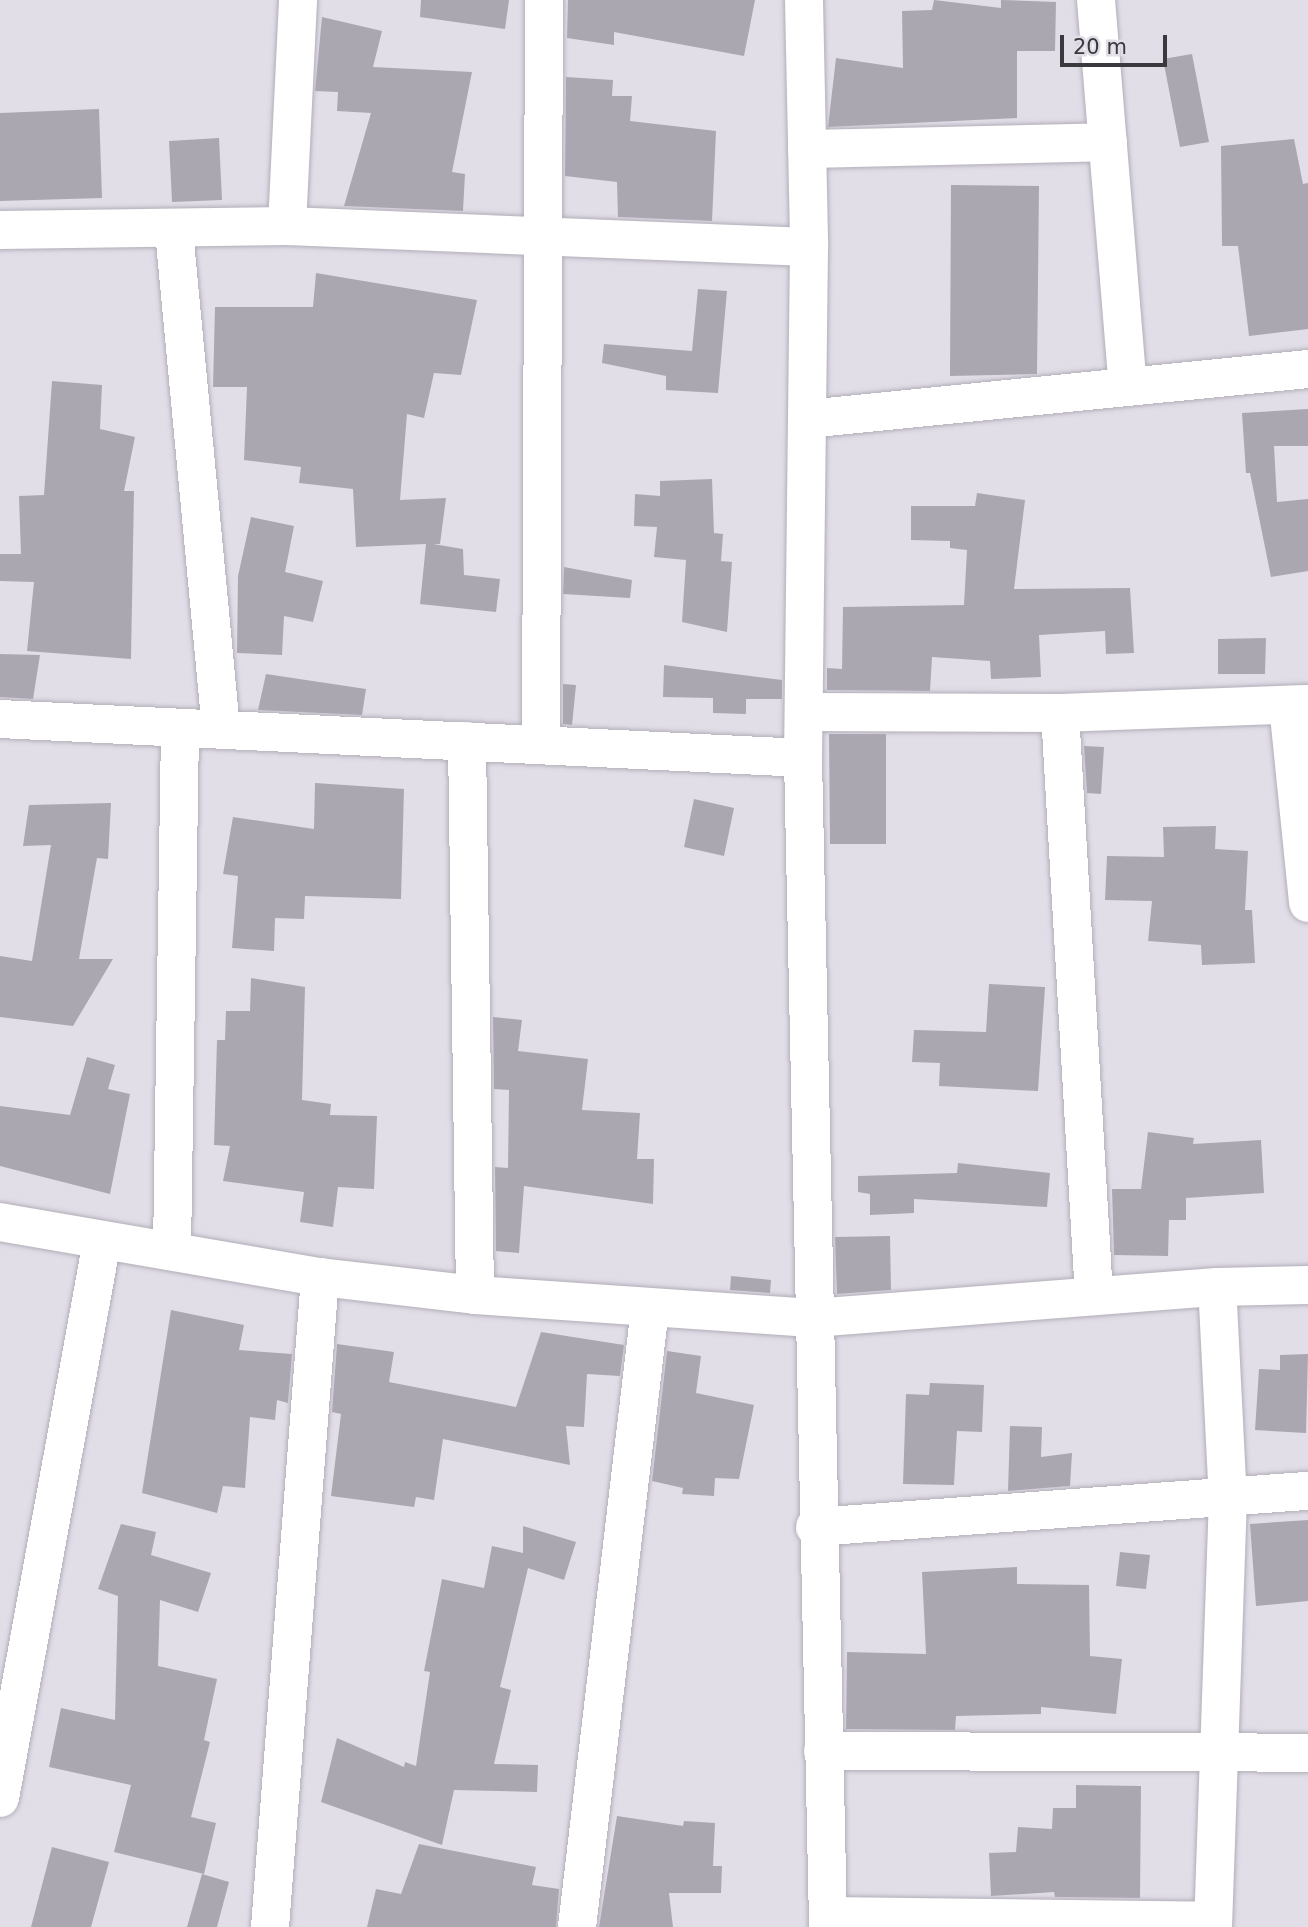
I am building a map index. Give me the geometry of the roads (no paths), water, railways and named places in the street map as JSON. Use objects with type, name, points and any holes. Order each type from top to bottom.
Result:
[{"type":"street","points":[[287,226],[298,0]]},
{"type":"street","points":[[541,743],[547,241],[544,0]]},
{"type":"street","points":[[804,0],[809,247],[806,712],[803,758],[813,1067],[815,1527],[828,1921],[1213,1924],[1228,1501],[1217,1287]]},
{"type":"street","points":[[1096,0],[1128,387]]},
{"type":"street","points":[[807,149],[1108,142]]},
{"type":"street","points":[[0,230],[174,231],[287,226],[547,241],[809,247]]},
{"type":"street","points":[[174,231],[222,729]]},
{"type":"street","points":[[807,419],[1308,369]]},
{"type":"street","points":[[806,712],[1060,713],[1298,705],[1308,903]]},
{"type":"street","points":[[1060,713],[1094,1296]]},
{"type":"street","points":[[0,719],[541,743],[803,758]]},
{"type":"street","points":[[172,1250],[180,729]]},
{"type":"street","points":[[467,741],[475,1295]]},
{"type":"street","points":[[0,1222],[320,1277],[475,1295],[813,1318],[1217,1287],[1308,1285]]},
{"type":"street","points":[[0,1798],[102,1241]]},
{"type":"street","points":[[270,1927],[320,1277]]},
{"type":"street","points":[[577,1927],[650,1308]]},
{"type":"street","points":[[815,1527],[1228,1501],[1308,1491]]},
{"type":"street","points":[[823,1751],[1308,1753]]}]
